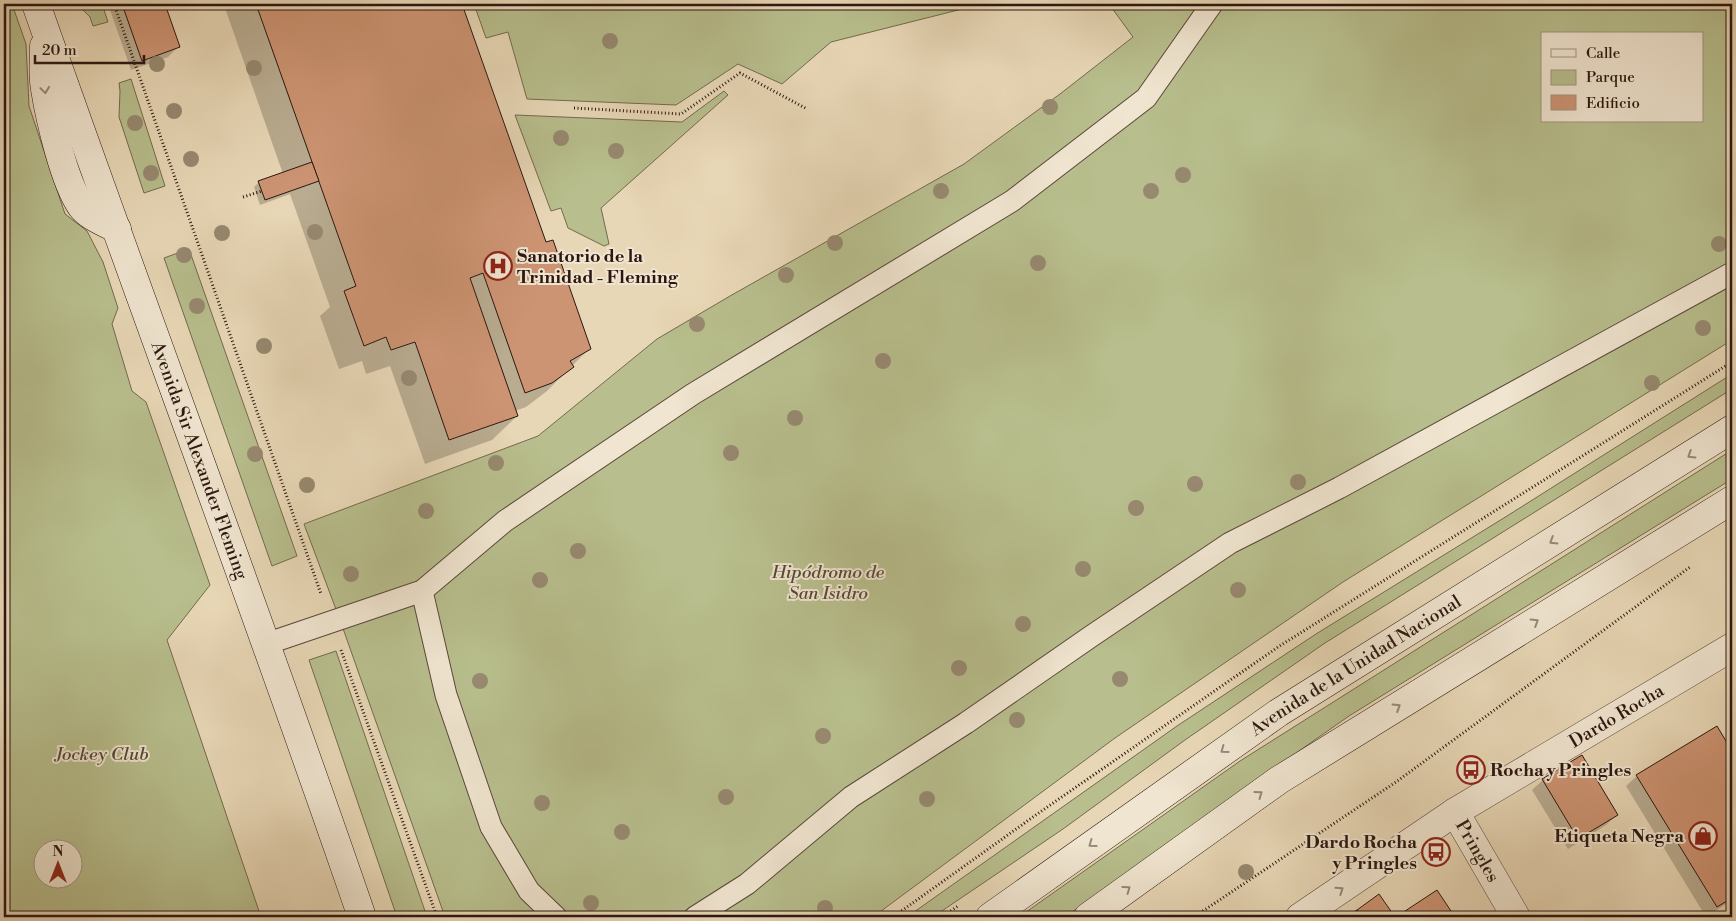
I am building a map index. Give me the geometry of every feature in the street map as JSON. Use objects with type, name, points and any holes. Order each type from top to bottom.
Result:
[{"type":"main road","name":"Avenida Sir Alexander Fleming","points":[[40,14],[44,87],[54,131],[69,182],[82,208],[117,229],[296,724],[362,917]]},
{"type":"main road","name":"Avenida de la Unidad Nacional","points":[[990,917],[1278,713],[1732,429]]},
{"type":"main road","points":[[1088,917],[1279,780],[1732,500]]},
{"type":"main road","name":"Dardo Rocha","points":[[1300,917],[1455,812],[1732,647]]},
{"type":"main road","name":"Pringles","points":[[1455,812],[1516,917]]},
{"type":"lane","points":[[266,644],[422,591],[505,522],[693,394],[1012,201],[1146,98],[1212,4]]},
{"type":"lane","points":[[695,917],[747,884],[851,797],[966,723],[1230,543],[1339,488],[1732,273]]},
{"type":"lane","points":[[422,591],[446,695],[491,827],[529,891],[556,917]]},
{"type":"path","points":[[114,4],[331,622],[438,917]]},
{"type":"path","points":[[574,108],[681,114],[740,73],[807,109]]},
{"type":"path","points":[[243,197],[262,191]]},
{"type":"path","points":[[893,917],[1278,647],[1732,362]]},
{"type":"path","points":[[1194,917],[1396,782],[1691,567]]},
{"type":"green space","name":"Jockey Club","points":[[4,4],[12,4],[26,44],[29,106],[65,214],[87,231],[103,262],[118,308],[112,324],[132,391],[146,402],[210,585],[167,640],[261,917],[4,917]]},
{"type":"green space","points":[[77,4],[102,4],[108,22],[93,26],[90,17]]},
{"type":"green space","points":[[474,4],[982,4],[831,42],[782,84],[738,64],[676,105],[527,99],[508,32],[486,38]]},
{"type":"green space","name":"Hipódromo de San Isidro","points":[[1109,4],[1732,4],[1732,340],[1343,582],[1115,738],[873,917],[445,917],[304,524],[538,436],[657,339],[964,164],[1060,94],[1133,37]]},
{"type":"green space","points":[[131,79],[165,186],[144,193],[119,117],[119,83]]},
{"type":"green space","points":[[724,91],[728,95],[601,208],[609,244],[604,246],[568,228],[561,208],[551,211],[515,115],[682,122]]},
{"type":"green space","points":[[189,249],[297,556],[272,566],[164,258]]},
{"type":"green space","points":[[1732,374],[1732,389],[1325,643],[1185,740],[1063,829],[933,917],[907,917],[1177,726],[1316,634]]},
{"type":"green space","points":[[1732,450],[1732,479],[1349,716],[1065,917],[1019,917],[1240,761]]},
{"type":"green space","points":[[336,651],[427,917],[397,917],[309,660]]},
{"type":"building","points":[[122,4],[165,4],[180,47],[142,61]]},
{"type":"building","points":[[256,4],[350,4],[351,8],[364,4],[462,4],[546,242],[553,240],[591,349],[570,361],[574,367],[552,383],[525,393],[483,273],[470,278],[518,416],[449,440],[415,342],[391,350],[386,337],[364,346],[344,291],[356,286]]},
{"type":"building","points":[[312,162],[319,181],[265,200],[258,181]]},
{"type":"building","name":"Etiqueta Negra","points":[[1717,726],[1732,751],[1732,898],[1717,907],[1636,775]]},
{"type":"building","points":[[1582,755],[1618,815],[1578,839],[1542,779]]},
{"type":"building","points":[[1437,890],[1455,917],[1396,917]]},
{"type":"building","points":[[1379,894],[1395,917],[1362,917],[1357,910]]},
{"type":"building","points":[[1357,910],[1362,917],[1345,917]]},
{"type":"place","name":"Sanatorio de la Trinidad - Fleming","points":[[498,266]]},
{"type":"place","name":"Rocha y Pringles","points":[[1471,770]]},
{"type":"place","name":"Etiqueta Negra","points":[[1703,836]]},
{"type":"place","name":"Dardo Rocha y Pringles","points":[[1436,852]]}]
